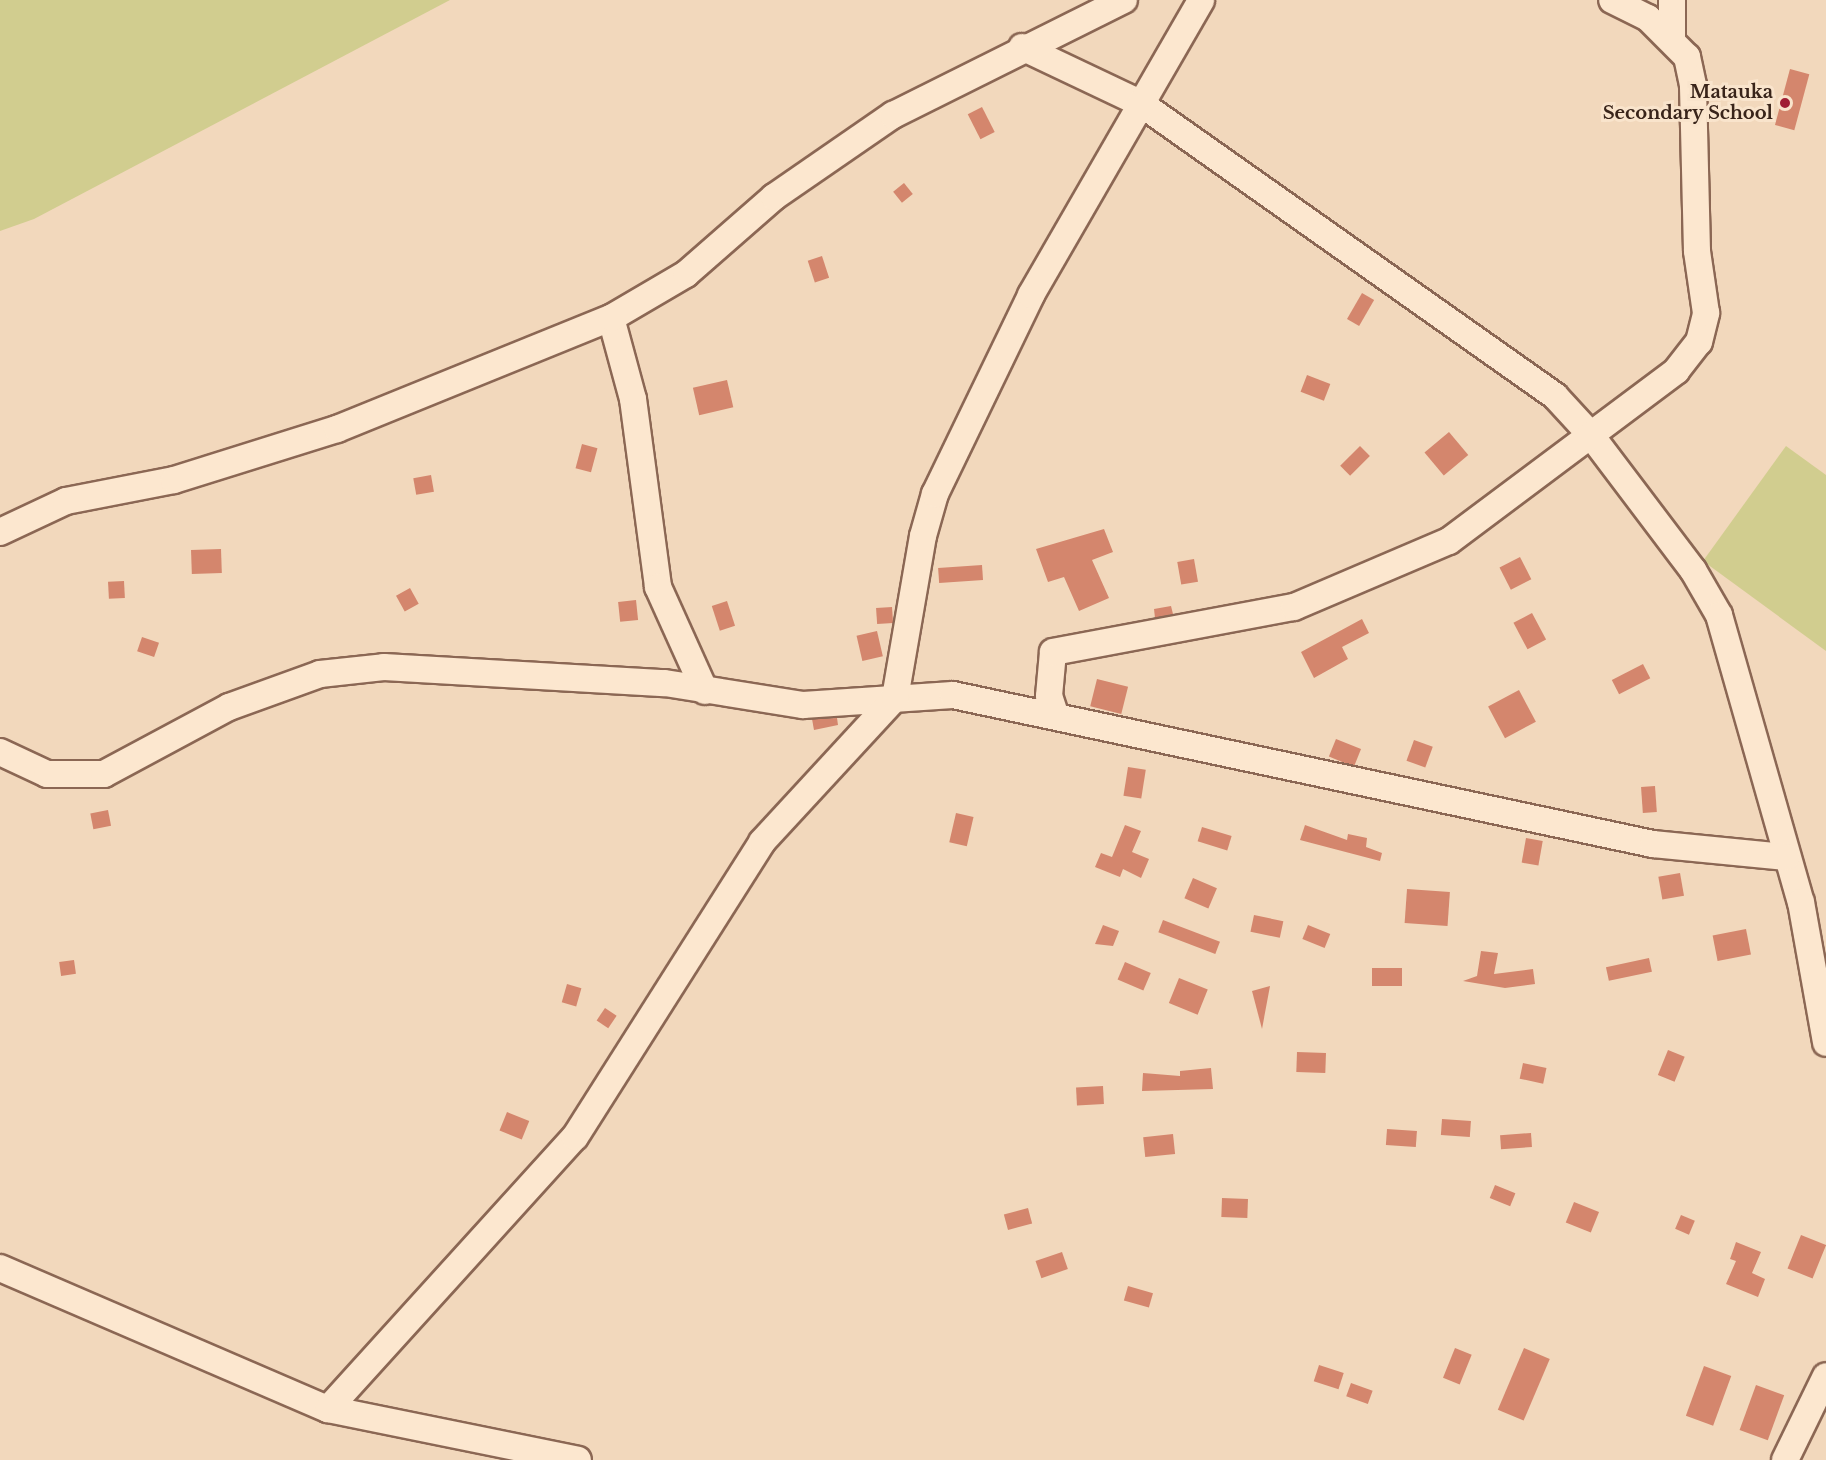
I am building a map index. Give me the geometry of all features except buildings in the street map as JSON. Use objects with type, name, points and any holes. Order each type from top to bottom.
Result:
[{"type":"street","points":[[0,532],[66,501],[174,480],[338,429],[611,318],[686,274],[774,197],[893,116],[1022,47],[1124,0]]},
{"type":"street","points":[[328,1409],[575,1137],[762,842],[895,698],[922,536],[935,494],[1031,295],[1201,0]]},
{"type":"street","points":[[1055,714],[1049,696],[1053,652],[1294,607],[1449,542],[1676,370],[1699,342],[1706,313],[1692,184],[1693,85],[1687,57],[1672,37],[1612,0]]},
{"type":"street","points":[[1672,0],[1672,37]]},
{"type":"street","points":[[1022,47],[1140,103],[1555,396],[1590,434],[1693,570],[1719,615],[1756,733],[1786,857],[1801,902],[1826,1042]]},
{"type":"street","points":[[611,318],[633,399],[658,587],[705,691]]},
{"type":"street","points":[[0,752],[47,774],[104,774],[229,707],[320,674],[384,667],[665,683],[803,705],[953,695],[1055,714],[1653,844],[1786,857]]},
{"type":"street","points":[[0,1268],[328,1409],[578,1460]]},
{"type":"street","points":[[1785,1460],[1826,1376]]},
{"type":"shaded area","points":[[0,0],[450,0],[34,219],[0,231]]},
{"type":"shaded area","points":[[1786,446],[1826,475],[1826,651],[1703,561]]},
{"type":"place","name":"Matauka Secondary School","points":[[1785,103]]}]
